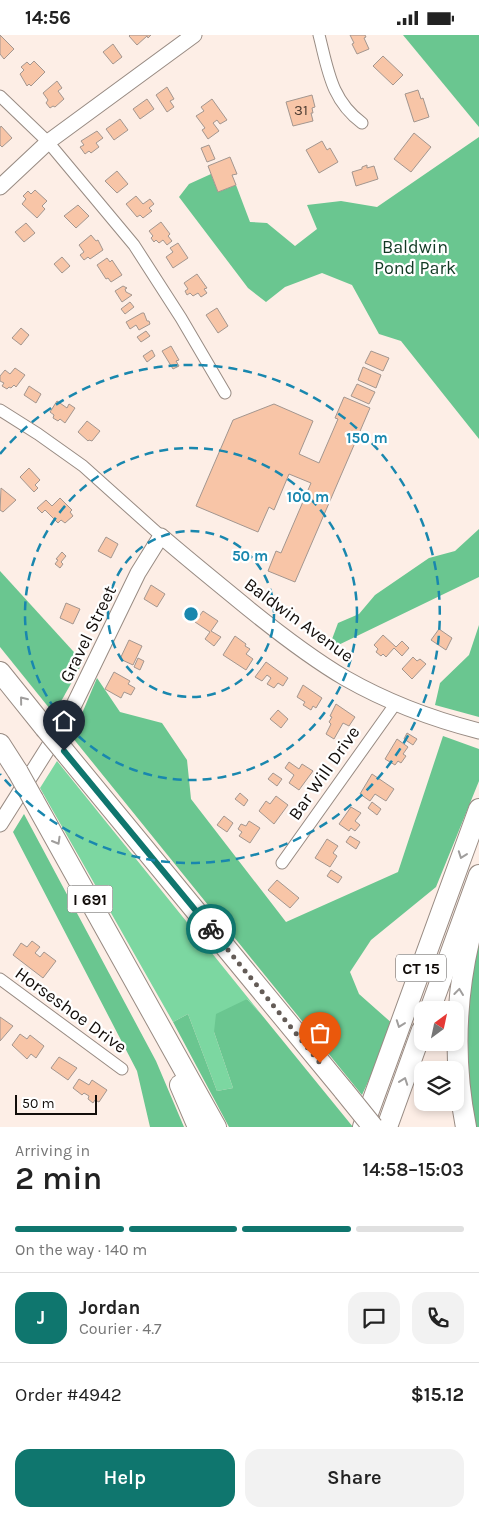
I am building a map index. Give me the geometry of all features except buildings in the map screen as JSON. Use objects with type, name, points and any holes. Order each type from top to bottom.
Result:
[{"type":"highway","points":[[0,672],[373,1127]]},
{"type":"highway","name":"I 691","points":[[0,744],[18,772],[147,1000],[216,1127]]},
{"type":"highway","name":"CT 15","points":[[363,1127],[479,809]]},
{"type":"highway","name":"CT 15","points":[[433,1001],[479,875]]},
{"type":"highway","points":[[466,1127],[458,1069],[458,1007],[465,956],[479,904]]},
{"type":"highway","points":[[147,1000],[154,1032],[198,1127]]},
{"type":"highway","points":[[387,1127],[414,1051]]},
{"type":"street","points":[[0,187],[48,142],[194,35]]},
{"type":"street","points":[[319,35],[333,87],[350,114],[362,123]]},
{"type":"street","points":[[0,96],[48,142],[134,245],[181,318],[224,393]]},
{"type":"street","name":"Baldwin Avenue","points":[[0,411],[38,434],[83,466],[218,584],[307,654],[347,679],[396,703],[442,721],[479,731]]},
{"type":"street","name":"Gravel Street","points":[[0,824],[70,713],[138,573],[161,536]]},
{"type":"street","name":"Bar Will Drive","points":[[282,863],[396,703]]},
{"type":"street","name":"Horseshoe Drive","points":[[0,979],[122,1069]]},
{"type":"green space","points":[[403,35],[479,35],[479,127]]},
{"type":"green space","name":"Baldwin Pond Park","points":[[479,137],[479,439],[401,341],[379,334],[352,285],[322,273],[285,287],[266,302],[248,288],[179,197],[189,184],[211,174],[218,192],[236,185],[250,222],[267,223],[295,246],[317,229],[307,205],[341,201],[377,207]]},
{"type":"green space","points":[[479,529],[479,577],[328,650],[338,623],[359,614],[375,595],[429,558],[455,551]]},
{"type":"green space","points":[[0,571],[83,662],[54,714],[0,647]]},
{"type":"green space","points":[[479,625],[479,717],[435,705],[440,683],[469,655]]},
{"type":"green space","points":[[97,678],[120,712],[162,723],[187,760],[191,799],[286,922],[398,872],[443,736],[479,749],[479,781],[436,887],[371,940],[350,972],[359,994],[394,1025],[362,1095],[72,737]]},
{"type":"green space","points":[[57,761],[261,1014],[247,999],[214,1032],[233,1088],[217,1091],[188,1014],[173,1022],[40,788]]},
{"type":"green space","points":[[24,814],[156,1061],[184,1127],[150,1127],[137,1071],[13,832]]},
{"type":"green space","points":[[479,937],[479,1127],[476,1127],[464,1050],[468,983]]},
{"type":"green space","points":[[247,999],[353,1127],[229,1127],[173,1022],[188,1014],[217,1091],[233,1088],[214,1032],[216,1014]]},
{"type":"way so far","points":[[211,929],[320,1063]]},
{"type":"route","points":[[64,751],[211,929]]}]
